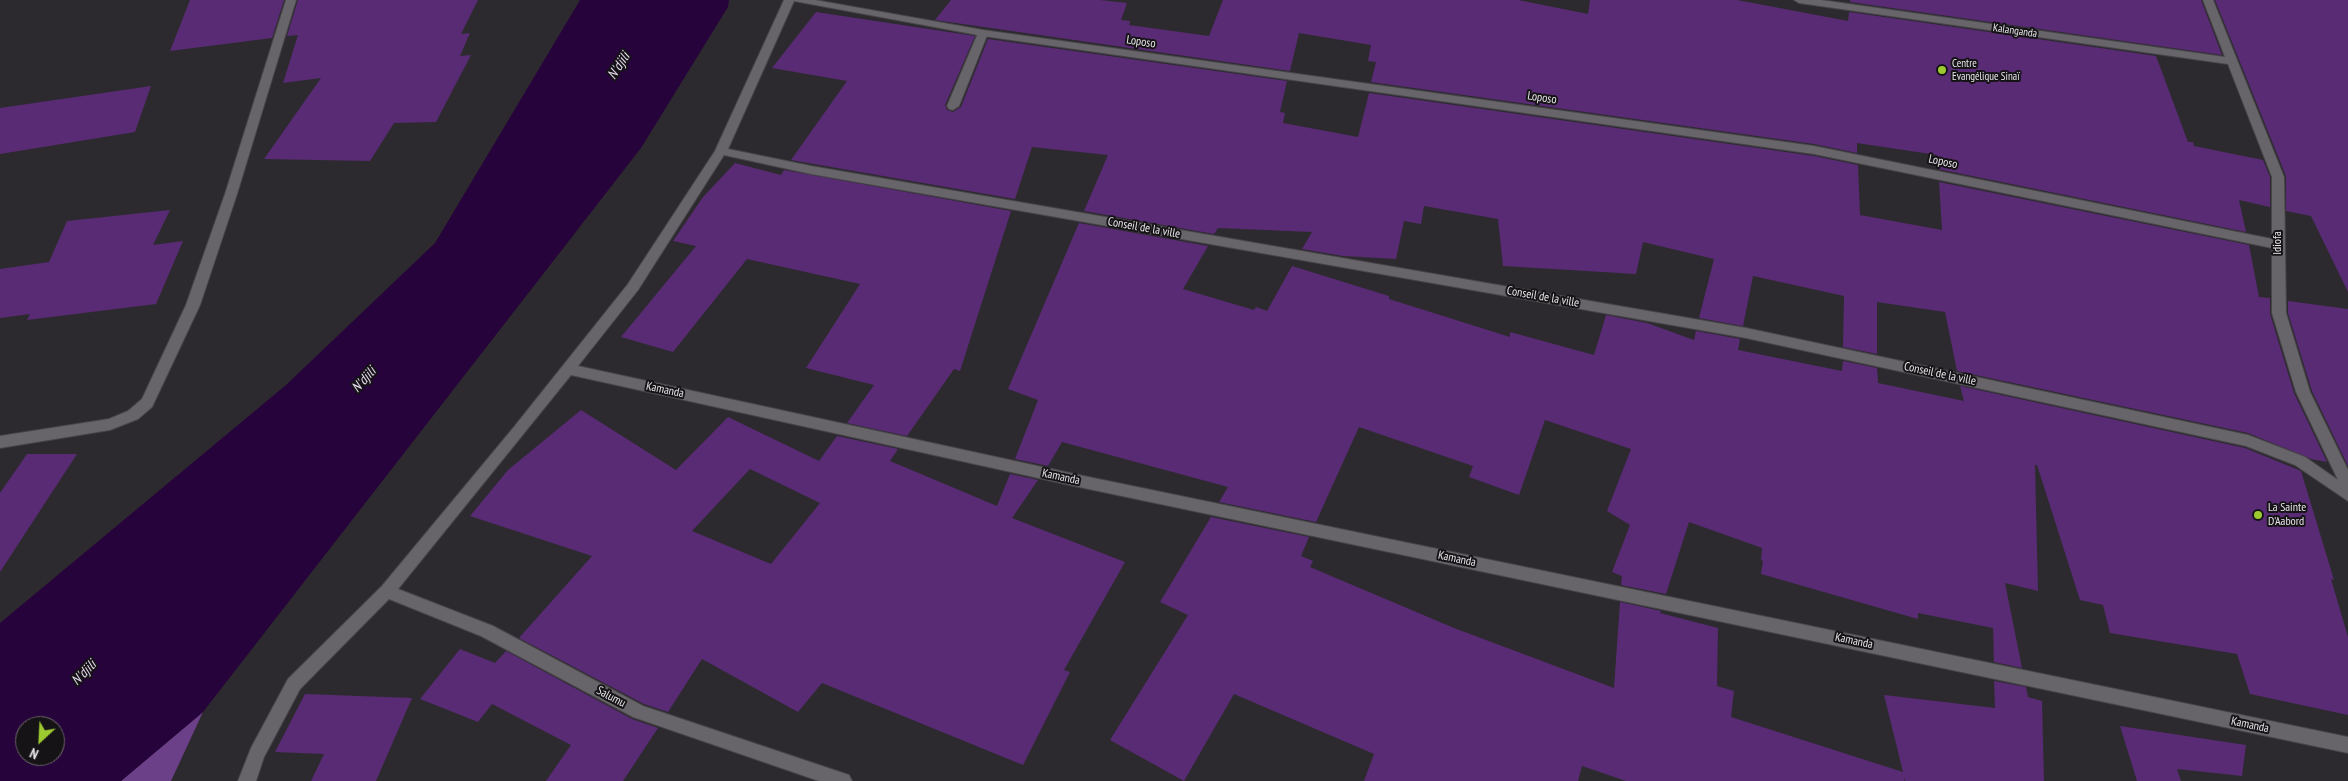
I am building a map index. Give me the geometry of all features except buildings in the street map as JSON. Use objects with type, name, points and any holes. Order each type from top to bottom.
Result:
[{"type":"street","points":[[0,442],[110,424],[133,415],[147,404],[193,305],[231,194],[291,0]]},
{"type":"street","points":[[247,781],[257,754],[294,684],[387,591],[633,287],[721,150],[789,0]]},
{"type":"street","name":"Loposo","points":[[798,0],[983,33],[1814,150],[2278,245]]},
{"type":"street","name":"Kalanganda","points":[[1799,0],[2232,61]]},
{"type":"street","name":"Idiofa","points":[[2208,0],[2278,177],[2279,313],[2302,392],[2348,485]]},
{"type":"street","points":[[953,106],[983,33]]},
{"type":"street","name":"Conseil de la ville","points":[[721,150],[811,170],[1746,332],[2248,441],[2300,461],[2348,495]]},
{"type":"street","name":"Kamanda","points":[[568,369],[1079,481],[2348,745]]},
{"type":"street","name":"Salumu","points":[[387,591],[487,631],[639,712],[843,781]]},
{"type":"shaded area","points":[[203,712],[171,781],[121,781]]},
{"type":"water","name":"N'djili","points":[[580,0],[729,0],[728,7],[641,148],[203,712],[121,781],[0,781],[0,623],[286,385],[435,243]]},
{"type":"place","name":"Centre Evangélique Sinaï","points":[[1942,70]]},
{"type":"place","name":"La Sainte D'Aabord","points":[[2258,515]]}]
